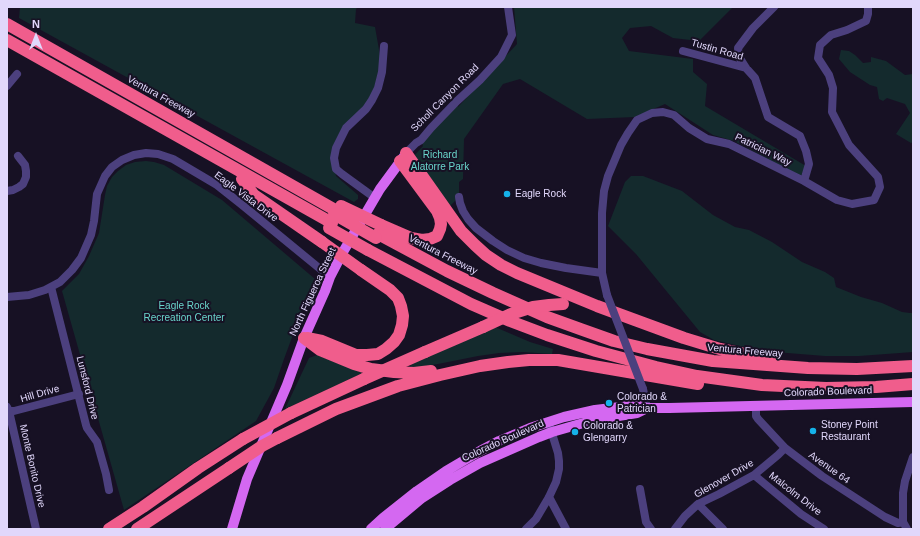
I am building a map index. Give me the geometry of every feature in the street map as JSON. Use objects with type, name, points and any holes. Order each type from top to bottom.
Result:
[{"type":"highway","name":"Ventura Freeway","points":[[7,24],[275,176],[335,216],[375,238],[493,293],[583,330],[614,341],[647,349],[713,360],[808,368],[857,369],[913,366]]},
{"type":"highway","points":[[7,31],[335,216]]},
{"type":"highway","points":[[7,40],[375,238],[430,239],[437,236],[441,224],[440,218],[403,157]]},
{"type":"highway","name":"Ventura Freeway","points":[[7,48],[242,179],[335,216]]},
{"type":"highway","points":[[403,157],[461,231],[474,245],[501,265],[597,306],[684,338],[720,349],[808,368]]},
{"type":"highway","points":[[242,179],[254,196],[390,290],[398,298],[401,306],[403,316],[400,335],[386,349],[378,354],[367,356],[356,355],[322,341],[304,338]]},
{"type":"highway","name":"Ventura Freeway","points":[[375,238],[471,304],[510,321],[596,351],[697,376],[749,384],[826,388],[876,387],[913,384]]},
{"type":"highway","points":[[109,529],[243,439],[291,413],[364,379],[511,314],[533,307],[563,304],[597,306]]},
{"type":"highway","points":[[304,338],[320,350],[354,364],[371,369],[394,372],[414,373],[500,360],[558,360],[702,385],[750,390],[802,392],[826,388]]},
{"type":"highway","points":[[137,529],[262,446],[336,409],[398,386],[440,375],[480,366],[529,360]]},
{"type":"highway","points":[[756,364],[764,372],[811,375],[866,375],[913,372]]},
{"type":"highway","points":[[749,384],[765,379],[836,382],[881,381],[913,378]]},
{"type":"main road","name":"Scholl Canyon Road","points":[[375,198],[403,157]]},
{"type":"main road","name":"North Figueroa Street","points":[[232,529],[247,479],[287,385],[304,338],[326,291],[330,277],[375,198]]},
{"type":"main road","name":"Colorado Boulevard","points":[[371,529],[383,518],[419,495],[450,480],[471,462],[499,442],[530,428],[564,417],[595,410],[637,405],[647,408],[913,402]]},
{"type":"main road","name":"Colorado Boulevard","points":[[471,462],[552,432],[594,420],[637,413],[647,408]]},
{"type":"main road","name":"Colorado Boulevard","points":[[385,529],[419,495]]},
{"type":"street","name":"Scholl Canyon Road","points":[[403,157],[501,57],[512,35],[508,7]]},
{"type":"street","points":[[774,7],[753,28],[738,48],[739,57],[755,78],[768,117],[800,136],[809,164],[804,181]]},
{"type":"street","name":"Patrician Way","points":[[647,408],[643,389],[607,295],[602,273],[602,213],[604,191],[608,176],[621,145],[637,120],[652,113],[663,112],[674,115],[689,128],[707,140],[729,144],[804,181],[837,200],[852,204],[874,200],[880,187],[878,177],[849,145],[832,112],[833,88],[829,75],[818,58],[820,45],[831,35],[847,30],[866,21],[868,7]]},
{"type":"street","points":[[375,198],[336,169],[334,158],[336,148],[346,128],[366,109],[378,88],[382,72],[384,46]]},
{"type":"street","name":"Tustin Road","points":[[683,51],[746,68]]},
{"type":"street","points":[[7,86],[17,74]]},
{"type":"street","name":"Eagle Vista Drive","points":[[7,298],[29,295],[45,290],[60,282],[72,270],[81,258],[91,235],[97,194],[105,176],[112,167],[122,160],[134,155],[146,153],[158,154],[173,159],[217,186],[330,277]]},
{"type":"street","points":[[7,191],[19,187],[26,177],[25,165],[18,156]]},
{"type":"street","points":[[459,197],[463,211],[476,228],[507,250],[524,258],[541,263],[602,273]]},
{"type":"street","name":"Lunsford Drive","points":[[51,287],[87,428],[98,442],[109,490]]},
{"type":"street","name":"Hill Drive","points":[[8,410],[14,412],[79,394]]},
{"type":"street","name":"Avenue 64","points":[[756,406],[756,416],[758,419],[785,448],[822,476],[885,517],[905,526]]},
{"type":"street","name":"Monte Bonito Drive","points":[[8,410],[36,529]]},
{"type":"street","points":[[526,529],[536,519],[549,497],[556,482],[559,469],[558,453],[548,422]]},
{"type":"street","name":"Glenover Drive","points":[[675,529],[685,516],[698,504],[754,475],[785,448]]},
{"type":"street","points":[[905,526],[903,493],[905,481],[913,457]]},
{"type":"street","name":"Malcolm Drive","points":[[754,475],[801,514],[824,529]]},
{"type":"street","points":[[640,489],[646,522],[650,529]]},
{"type":"street","points":[[549,497],[566,529]]},
{"type":"street","points":[[698,504],[723,529]]},
{"type":"green space","points":[[20,7],[358,7],[356,9],[355,23],[375,27],[381,61],[376,88],[333,152],[336,176],[358,195],[358,199],[354,202],[19,18]]},
{"type":"green space","name":"Richard Alatorre Park","points":[[514,7],[732,8],[699,41],[673,38],[651,26],[630,28],[622,38],[629,51],[693,59],[693,72],[707,84],[705,106],[806,166],[801,176],[734,141],[713,135],[665,104],[635,117],[587,119],[520,79],[503,84],[464,139],[463,179],[459,182],[459,197],[448,208],[413,157],[423,146],[421,140],[457,101],[458,107],[517,44]]},
{"type":"green space","points":[[841,50],[849,51],[863,63],[871,62],[871,57],[886,61],[905,75],[913,74],[913,142],[911,143],[896,134],[910,113],[905,104],[887,98],[883,101],[879,99],[877,87],[870,85],[850,72],[839,59]]},
{"type":"green space","name":"Eagle Rock Recreation Center","points":[[146,161],[164,165],[222,200],[315,279],[274,388],[256,421],[124,510],[62,291],[79,274],[89,256],[99,233],[107,186],[112,177],[126,165]]},
{"type":"green space","points":[[631,176],[643,176],[682,191],[713,215],[735,227],[749,230],[772,242],[802,262],[825,272],[834,278],[836,287],[861,297],[882,303],[902,312],[912,313],[913,307],[913,352],[859,356],[825,356],[775,352],[714,340],[700,332],[636,254],[608,226],[625,182]]},
{"type":"green space","points":[[495,327],[530,342],[553,349],[552,354],[523,352],[499,353],[411,368],[410,364]]},
{"type":"green space","points":[[317,355],[363,373],[285,409],[309,358]]},
{"type":"place","name":"Eagle Rock","points":[[507,194]]},
{"type":"place","name":"Colorado & Patrician","points":[[609,403]]},
{"type":"place","name":"Stoney Point Restaurant","points":[[813,431]]},
{"type":"place","name":"Colorado & Glengarry","points":[[575,432]]}]
